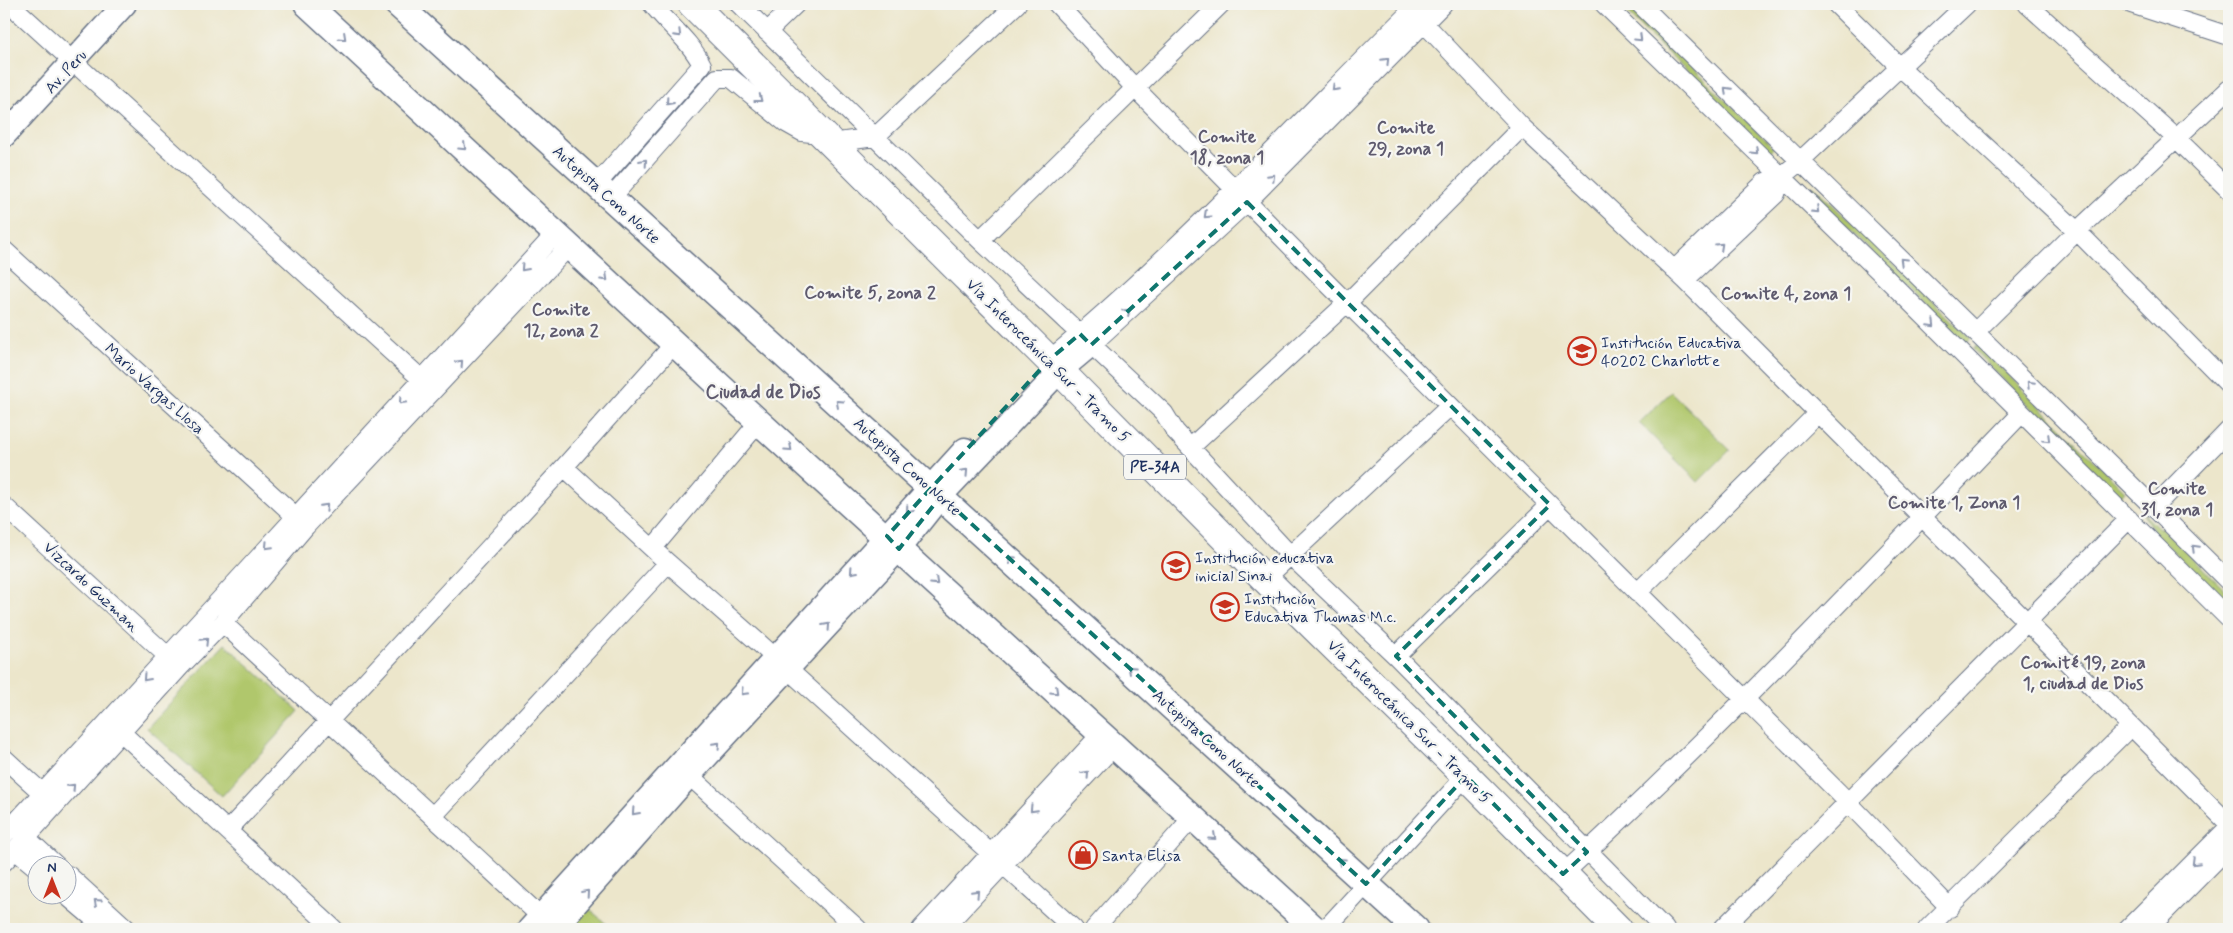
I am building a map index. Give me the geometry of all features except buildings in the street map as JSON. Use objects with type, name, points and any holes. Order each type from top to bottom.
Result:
[{"type":"highway","name":"Vía Interoceánica Sur - Tramo 5","points":[[692,4],[1055,365],[1265,579],[1466,776],[1618,929]]},
{"type":"main road","points":[[307,4],[759,422],[893,542],[1192,818],[1322,928]]},
{"type":"main road","name":"Autopista Cono Norte","points":[[397,4],[936,491],[1416,929]]},
{"type":"street","points":[[10,4],[428,385]]},
{"type":"street","name":"Av. Peru","points":[[4,136],[74,62],[125,4]]},
{"type":"street","points":[[604,191],[702,65],[695,52],[652,4]]},
{"type":"street","points":[[739,4],[980,240],[1164,413],[1175,431],[1290,556],[1396,656],[1665,929]]},
{"type":"street","points":[[767,32],[796,4]]},
{"type":"street","points":[[604,191],[717,78],[731,78],[786,123],[802,132],[827,139],[875,138],[1016,4]]},
{"type":"street","points":[[1057,4],[1135,88],[1449,406],[1849,802],[1950,908]]},
{"type":"street","points":[[980,240],[1221,4]]},
{"type":"street","points":[[223,623],[433,816],[544,926],[893,542],[936,491],[1055,365],[1086,340],[1241,195],[1415,10],[1443,4]]},
{"type":"street","points":[[1604,4],[1886,278],[2229,619]]},
{"type":"street","points":[[1640,4],[1800,162],[1976,331],[2229,582]]},
{"type":"street","points":[[1836,4],[1900,68],[2077,231],[2229,385]]},
{"type":"street","points":[[1679,275],[1765,182],[1781,177],[1800,162],[1966,4]]},
{"type":"street","points":[[2027,4],[2176,138],[2229,190]]},
{"type":"street","points":[[2130,4],[2165,9],[2229,36]]},
{"type":"street","points":[[1415,10],[1522,127],[1679,275],[2229,824]]},
{"type":"street","points":[[1976,331],[2077,231],[2229,89]]},
{"type":"street","points":[[1191,447],[1348,302],[1522,127]]},
{"type":"street","points":[[12,842],[167,655],[301,521],[563,239]]},
{"type":"street","name":"Mario Vargas Llosa","points":[[4,250],[301,521]]},
{"type":"street","points":[[228,830],[564,467],[675,343]]},
{"type":"street","points":[[1265,579],[1449,406]]},
{"type":"street","points":[[1637,592],[1818,413]]},
{"type":"street","points":[[1563,874],[1588,852],[1744,699],[1923,519],[2022,414]]},
{"type":"street","points":[[653,548],[759,422]]},
{"type":"street","points":[[2154,507],[2229,430]]},
{"type":"street","points":[[564,467],[668,564],[998,858],[1074,929]]},
{"type":"street","points":[[1396,656],[1550,505]]},
{"type":"street","name":"Vizcardo Guzman","points":[[4,506],[180,667]]},
{"type":"street","points":[[1722,929],[2130,519]]},
{"type":"street","points":[[49,799],[122,733],[180,667],[223,623],[301,521]]},
{"type":"street","points":[[433,816],[668,564]]},
{"type":"street","points":[[1928,929],[2131,726]]},
{"type":"street","points":[[122,733],[334,929]]},
{"type":"street","points":[[921,929],[998,858],[1107,740]]},
{"type":"street","points":[[4,758],[49,799]]},
{"type":"street","points":[[684,770],[858,929]]},
{"type":"street","points":[[1322,928],[1366,884],[1466,776]]},
{"type":"street","points":[[1094,929],[1192,818]]},
{"type":"street","points":[[2127,929],[2229,827]]},
{"type":"street","points":[[12,842],[38,856]]},
{"type":"street","points":[[12,842],[28,859]]},
{"type":"street","points":[[2148,929],[2229,847]]},
{"type":"street","points":[[943,929],[998,858]]},
{"type":"street","points":[[78,884],[127,929]]},
{"type":"street","points":[[78,905],[106,929]]},
{"type":"highlighted area","points":[[1247,202],[1550,505],[1396,656],[1587,852],[1563,874],[1466,776],[1366,884],[941,496],[899,549],[887,536],[1049,360],[1080,334],[1091,345]]},
{"type":"green space","points":[[1618,4],[1628,4],[1774,148],[1769,153]]},
{"type":"green space","points":[[1813,186],[1971,338],[1966,343],[1808,190]]},
{"type":"green space","points":[[1978,345],[2125,491],[2119,497],[1973,349]]},
{"type":"green space","points":[[1671,392],[1730,450],[1698,482],[1639,423]]},
{"type":"green space","points":[[2142,512],[2159,529],[2162,528],[2229,594],[2229,606],[2156,535]]},
{"type":"green space","points":[[225,644],[299,711],[222,796],[147,728]]},
{"type":"green space","points":[[587,907],[612,929],[566,929]]},
{"type":"place","name":"Institución Educativa 40202 Charlotte","points":[[1582,351]]},
{"type":"place","name":"Institución educativa inicial Sinai","points":[[1176,566]]},
{"type":"place","name":"Institución Educativa Thomas M.c.","points":[[1225,607]]},
{"type":"place","name":"Santa Elisa","points":[[1083,855]]},
{"type":"district","name":"Comite 29, zona 1","points":[[1406,137]]},
{"type":"district","name":"Comite 18, zona 1","points":[[1227,146]]},
{"type":"district","name":"Comite 5, zona 2","points":[[870,292]]},
{"type":"district","name":"Comite 4, zona 1","points":[[1786,293]]},
{"type":"district","name":"Comite 12, zona 2","points":[[561,319]]},
{"type":"district","name":"Ciudad de Dios","points":[[763,391]]},
{"type":"district","name":"Comite 31, zona 1","points":[[2177,498]]},
{"type":"district","name":"Comite 1, Zona 1","points":[[1954,502]]},
{"type":"district","name":"Comité 19, zona 1, ciudad de Dios","points":[[2083,672]]}]
